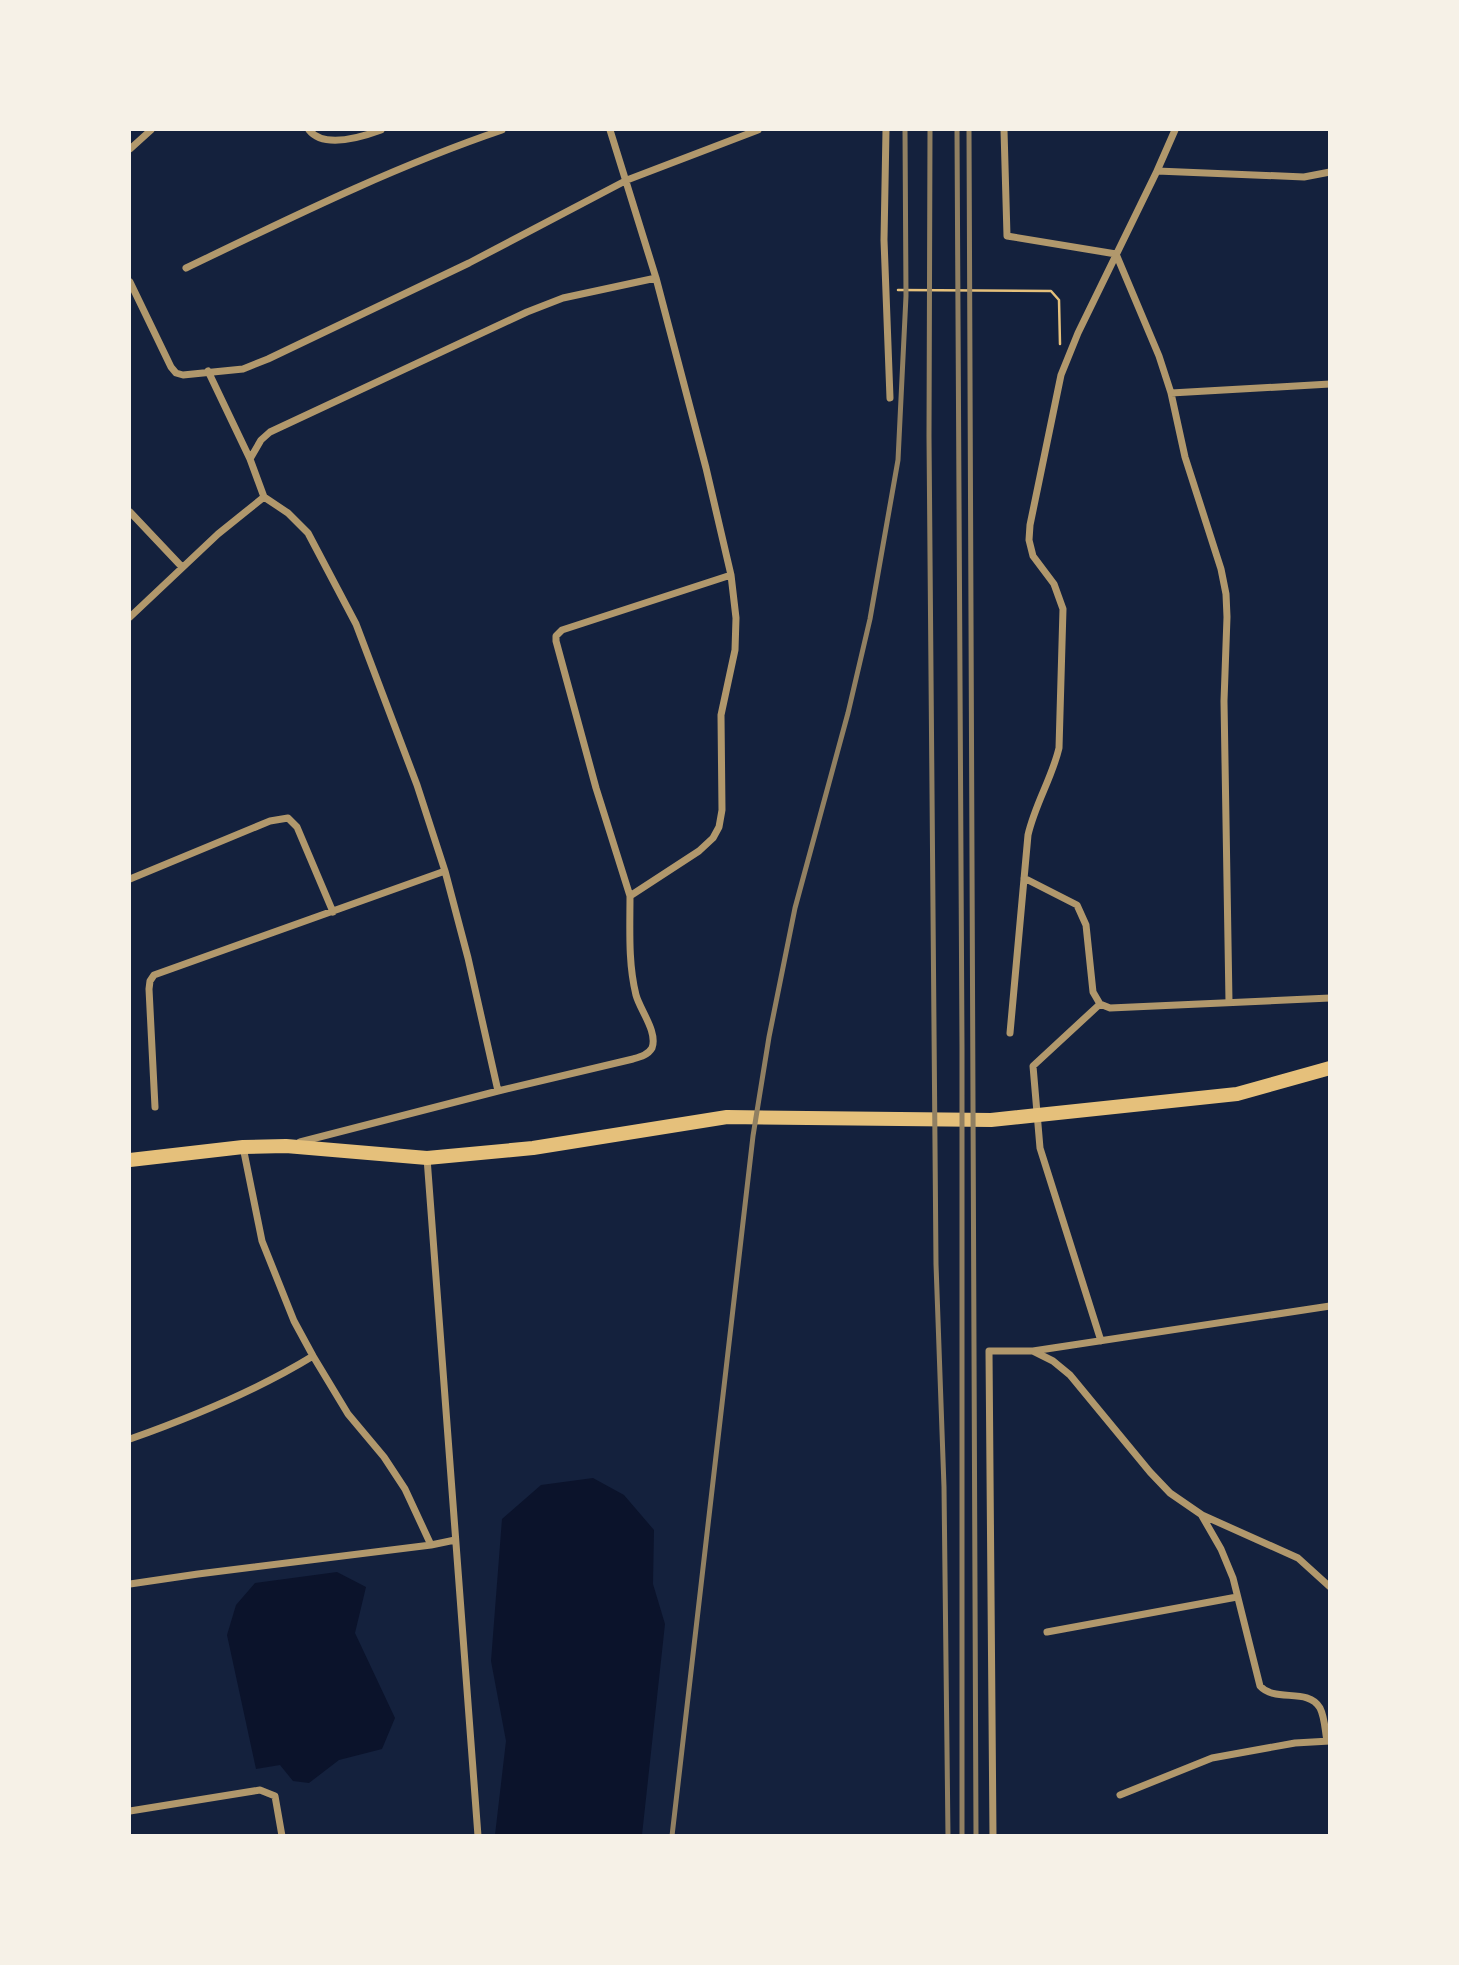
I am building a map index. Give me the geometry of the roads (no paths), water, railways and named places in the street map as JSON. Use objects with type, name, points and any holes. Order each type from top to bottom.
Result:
[{"type":"main road","points":[[130,1160],[243,1147],[286,1146],[427,1158],[533,1148],[727,1117],[991,1120],[1237,1094],[1329,1068]]},
{"type":"street","points":[[130,149],[151,130]]},
{"type":"street","points":[[309,130],[323,139],[344,139],[380,130]]},
{"type":"street","points":[[187,268],[366,182],[445,149],[502,130]]},
{"type":"street","points":[[610,130],[656,278],[706,468],[731,575],[736,618],[735,650],[721,715],[722,810],[719,827],[713,838],[699,851],[630,895]]},
{"type":"street","points":[[130,282],[176,373],[183,375],[243,369],[469,263],[627,180],[758,130]]},
{"type":"street","points":[[886,130],[884,240],[890,398]]},
{"type":"street","points":[[1004,130],[1007,236],[1116,254]]},
{"type":"street","points":[[1010,1033],[1031,820],[1056,763],[1059,748],[1063,609],[1054,584],[1033,555],[1029,540],[1061,375],[1078,333],[1175,130]]},
{"type":"street","points":[[1157,171],[1304,177],[1329,172]]},
{"type":"street","points":[[1116,254],[1159,356],[1171,393],[1185,457],[1221,569],[1226,594],[1224,701],[1229,1002]]},
{"type":"street","points":[[250,458],[261,440],[270,432],[499,323],[564,298],[656,278]]},
{"type":"street","points":[[208,371],[250,458],[264,497],[288,513],[308,533],[356,624],[417,785],[445,872],[468,958],[498,1091]]},
{"type":"street","points":[[1171,393],[1329,384]]},
{"type":"street","points":[[130,617],[218,534],[264,497]]},
{"type":"street","points":[[130,512],[182,567]]},
{"type":"street","points":[[286,1146],[646,1055],[652,1047],[653,1037],[636,997],[629,947],[630,895],[596,788],[556,636],[562,630],[731,575]]},
{"type":"street","points":[[130,879],[270,821],[288,818],[297,827],[332,912]]},
{"type":"street","points":[[155,1107],[149,989],[154,975],[445,872]]},
{"type":"street","points":[[1024,878],[1077,905],[1086,925],[1093,992],[1100,1004],[1110,1008],[1329,998]]},
{"type":"street","points":[[1100,1004],[1033,1066],[1040,1148],[1101,1341]]},
{"type":"street","points":[[243,1147],[262,1241],[294,1321],[348,1414],[384,1457],[405,1489],[431,1545]]},
{"type":"street","points":[[427,1158],[478,1836]]},
{"type":"street","points":[[993,1836],[989,1351],[1033,1351],[1329,1306]]},
{"type":"street","points":[[1033,1351],[1053,1361],[1070,1375],[1170,1493],[1202,1516],[1298,1558],[1329,1587]]},
{"type":"street","points":[[130,1439],[235,1397],[313,1356]]},
{"type":"street","points":[[1120,1795],[1212,1758],[1295,1743],[1328,1741],[1322,1716],[1315,1702],[1307,1698],[1265,1691],[1260,1686],[1228,1563],[1202,1516]]},
{"type":"street","points":[[130,1584],[454,1540]]},
{"type":"street","points":[[1047,1632],[1237,1597]]},
{"type":"street","points":[[130,1811],[260,1790],[275,1796],[282,1836]]},
{"type":"water","points":[[593,1478],[624,1495],[654,1530],[653,1584],[665,1624],[642,1835],[495,1835],[506,1741],[491,1661],[502,1519],[541,1485]]},
{"type":"water","points":[[337,1572],[366,1587],[355,1633],[395,1718],[382,1749],[339,1760],[309,1783],[293,1781],[280,1765],[256,1769],[227,1635],[236,1605],[255,1583]]},
{"type":"railway","points":[[672,1836],[753,1136],[769,1037],[795,908],[848,713],[870,619],[898,460],[906,296],[905,130]]},
{"type":"railway","points":[[930,130],[929,436],[936,1264],[944,1487],[948,1836]]},
{"type":"railway","points":[[957,130],[962,1048],[962,1836]]},
{"type":"railway","points":[[969,130],[976,1836]]}]
